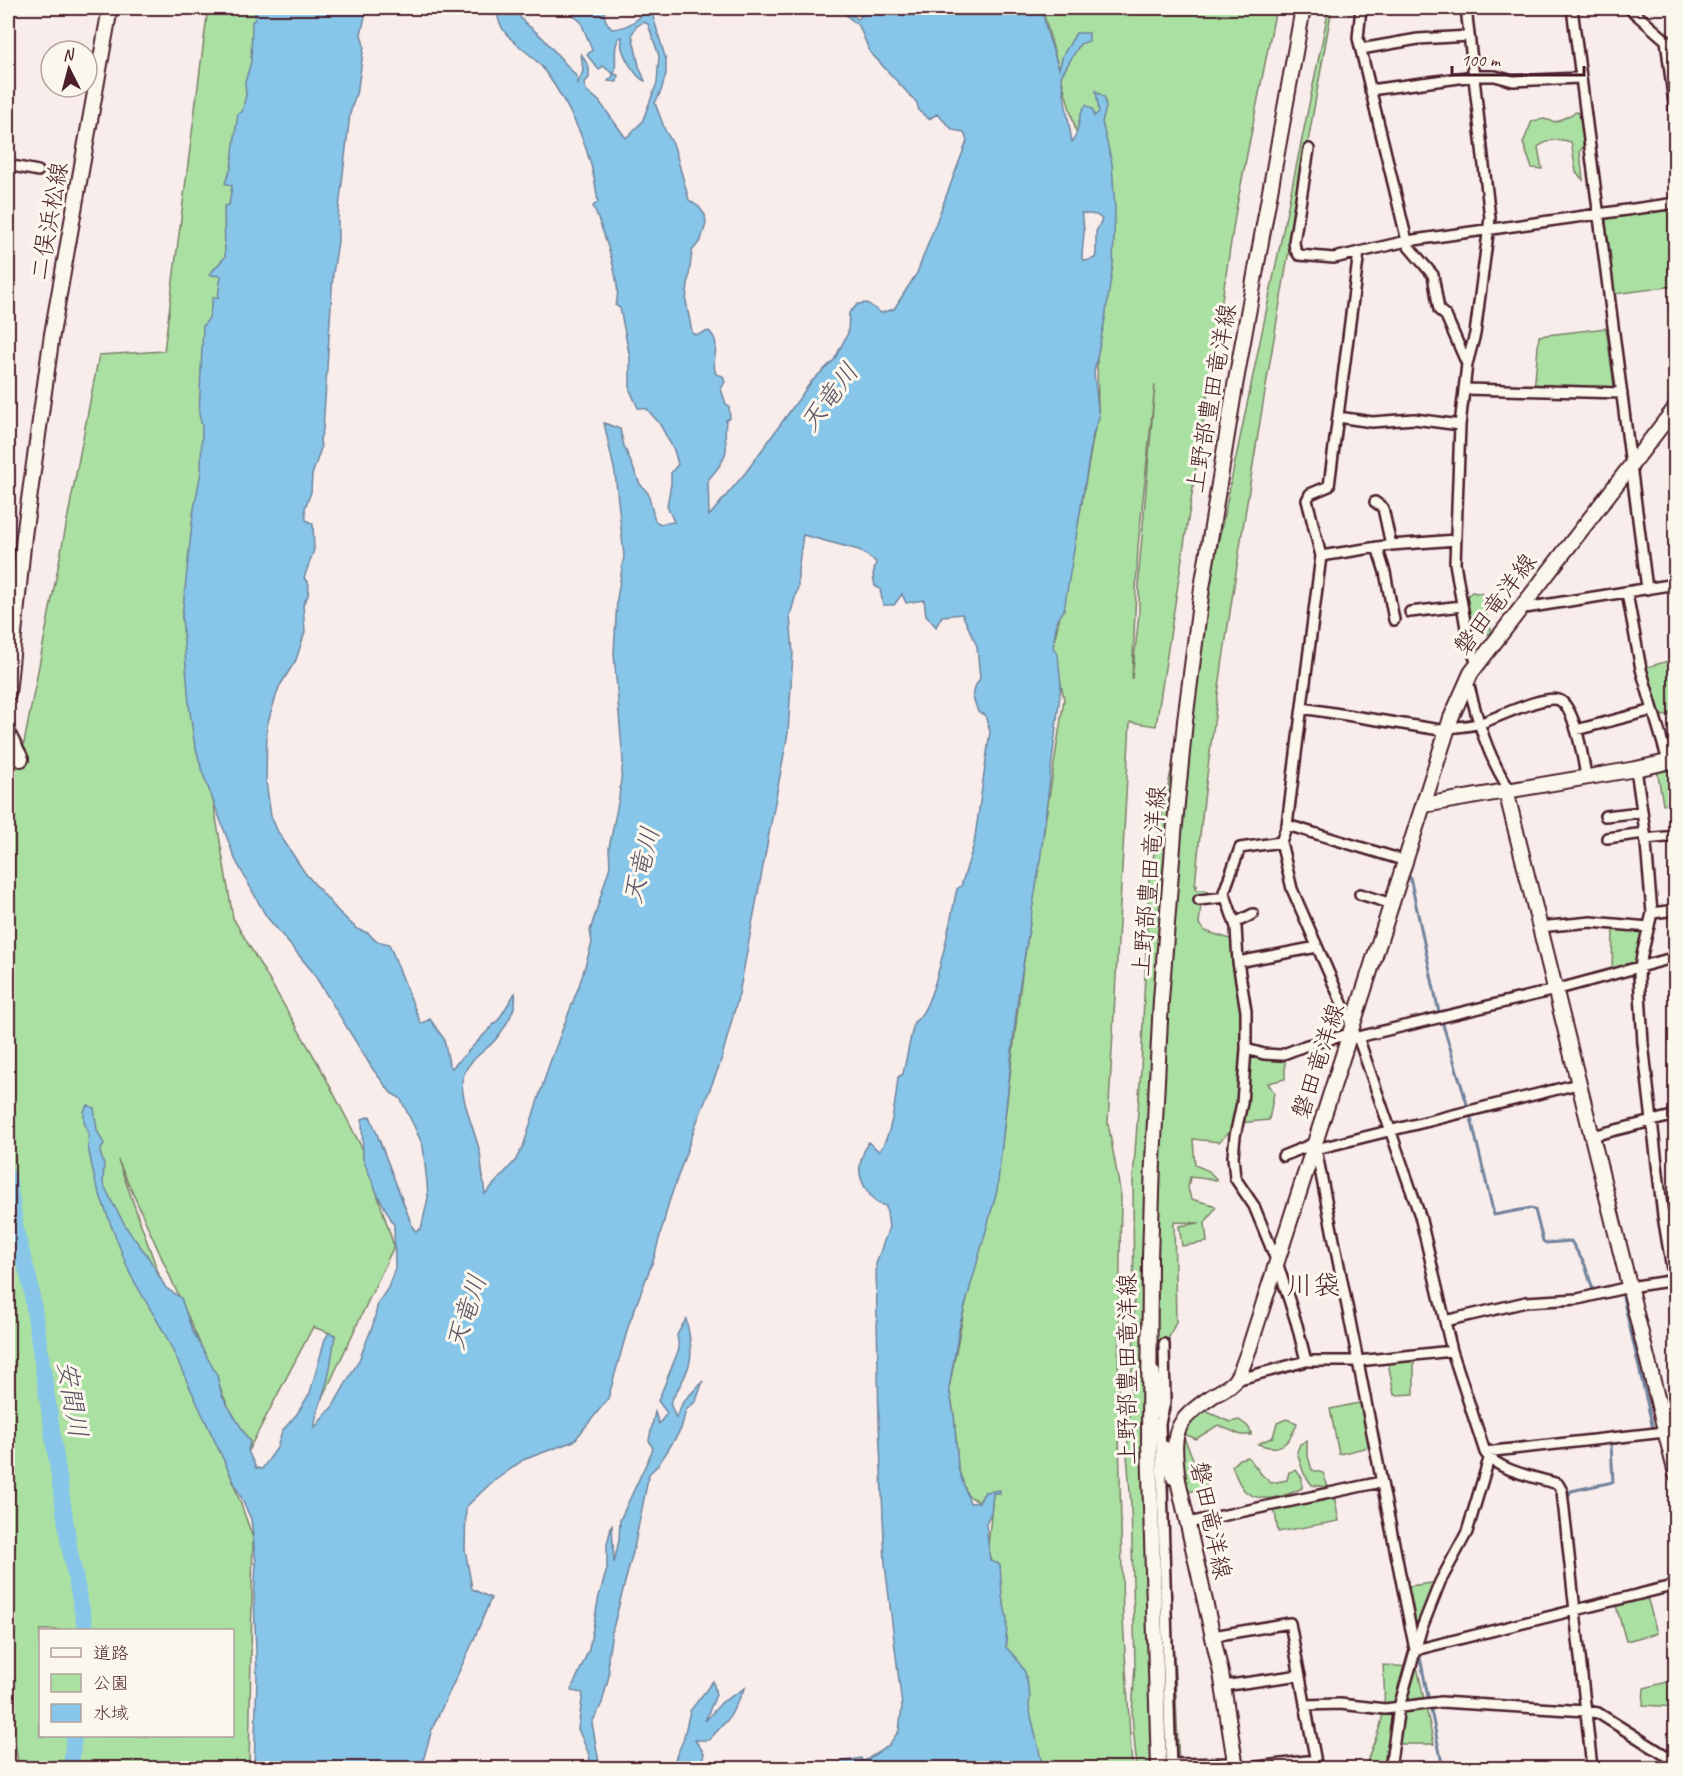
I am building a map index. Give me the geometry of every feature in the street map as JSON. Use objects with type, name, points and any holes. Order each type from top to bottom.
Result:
[{"type":"main road","name":"二俣浜松線","points":[[8,694],[24,536],[40,411],[110,8]]},
{"type":"main road","name":"上野部豊田竜洋線","points":[[1167,1767],[1149,1441],[1149,1357],[1152,1161],[1174,834],[1185,721],[1202,588],[1229,420],[1303,8]]},
{"type":"main road","name":"磐田竜洋線","points":[[1235,1766],[1223,1686],[1178,1480],[1174,1449],[1175,1435],[1179,1426],[1195,1407],[1236,1380],[1249,1349],[1352,1034],[1448,729],[1467,680],[1519,609],[1676,407]]},
{"type":"main road","points":[[8,734],[21,759]]},
{"type":"main road","points":[[1424,805],[1636,769],[1672,760]]},
{"type":"main road","points":[[1508,791],[1539,927],[1676,1474]]},
{"type":"street","points":[[1361,8],[1358,38],[1407,241],[1409,247],[1433,274],[1439,310],[1446,316],[1467,364]]},
{"type":"street","points":[[1466,8],[1490,228],[1475,334],[1467,364],[1460,425],[1455,563],[1468,640],[1478,664]]},
{"type":"street","points":[[1572,8],[1647,589]]},
{"type":"street","points":[[1629,8],[1676,49]]},
{"type":"street","points":[[1361,49],[1418,39],[1469,36]]},
{"type":"street","points":[[1666,40],[1676,120]]},
{"type":"street","points":[[1370,90],[1474,76],[1495,76],[1513,81],[1580,78]]},
{"type":"street","points":[[1309,149],[1294,242],[1299,255],[1334,258],[1407,241],[1676,203]]},
{"type":"street","points":[[8,165],[38,171]]},
{"type":"street","points":[[1359,252],[1329,486],[1310,494],[1307,500],[1321,556],[1287,825],[1281,842],[1292,888],[1352,1034],[1420,1216],[1452,1351],[1487,1455],[1467,1532],[1440,1582],[1415,1650],[1399,1707],[1390,1768]]},
{"type":"street","points":[[1464,388],[1622,393]]},
{"type":"street","points":[[1338,417],[1372,422],[1414,419],[1460,425]]},
{"type":"street","points":[[1375,502],[1383,508],[1391,544]]},
{"type":"street","points":[[1321,556],[1391,544],[1456,540]]},
{"type":"street","points":[[1377,547],[1394,620]]},
{"type":"street","points":[[1519,609],[1676,584]]},
{"type":"street","points":[[1628,593],[1641,669],[1653,710],[1672,760]]},
{"type":"street","points":[[1410,612],[1462,606]]},
{"type":"street","points":[[1467,680],[1478,723],[1508,791]]},
{"type":"street","points":[[1302,708],[1448,729],[1478,723],[1541,700],[1556,699],[1563,702],[1580,738],[1586,776]]},
{"type":"street","points":[[1576,730],[1653,710]]},
{"type":"street","points":[[1445,1321],[1526,1302],[1578,1299],[1629,1287],[1675,1280],[1664,1216],[1643,1043],[1639,976],[1652,912],[1636,769]]},
{"type":"street","points":[[1605,816],[1642,812]]},
{"type":"street","points":[[1287,825],[1406,861]]},
{"type":"street","points":[[1607,838],[1676,836]]},
{"type":"street","points":[[1281,842],[1240,848],[1224,892],[1235,923],[1238,962],[1246,1011],[1242,1103],[1233,1156],[1235,1178],[1254,1206],[1277,1262],[1306,1361]]},
{"type":"street","points":[[1360,894],[1392,904]]},
{"type":"street","points":[[1199,900],[1226,897]]},
{"type":"street","points":[[1652,912],[1676,910]]},
{"type":"street","points":[[1235,923],[1253,914]]},
{"type":"street","points":[[1539,927],[1591,922],[1650,927]]},
{"type":"street","points":[[1238,962],[1317,947]]},
{"type":"street","points":[[1246,1049],[1264,1054],[1281,1055],[1307,1045],[1555,990],[1676,957]]},
{"type":"street","points":[[1283,1156],[1315,1146],[1389,1131],[1578,1084]]},
{"type":"street","points":[[1592,1136],[1676,1115]]},
{"type":"street","points":[[1315,1146],[1415,1650]]},
{"type":"street","points":[[1664,1216],[1676,1215]]},
{"type":"street","points":[[1164,1344],[1165,1403],[1160,1423],[1172,1479],[1178,1480]]},
{"type":"street","points":[[1236,1380],[1306,1361],[1358,1360],[1452,1351]]},
{"type":"street","points":[[1149,1357],[1155,1371],[1160,1423],[1167,1767],[1235,1766]]},
{"type":"street","points":[[1487,1455],[1665,1432]]},
{"type":"street","points":[[1487,1455],[1501,1466],[1558,1484],[1562,1491],[1592,1768]]},
{"type":"street","points":[[1188,1523],[1381,1482]]},
{"type":"street","points":[[1415,1650],[1676,1585]]},
{"type":"street","points":[[1213,1636],[1290,1623],[1316,1764],[1248,1768]]},
{"type":"street","points":[[1223,1686],[1300,1675]]},
{"type":"street","points":[[1305,1706],[1340,1704],[1385,1709],[1441,1702],[1586,1711],[1598,1713],[1676,1762]]},
{"type":"green space","points":[[208,8],[268,8],[182,617],[233,918],[319,1065],[363,1150],[394,1246],[316,1412],[335,1335],[313,1327],[248,1451],[118,1160],[253,1538],[249,1768],[19,1768],[11,1718],[10,1768],[8,1768],[8,749],[21,759],[99,355],[164,351]]},
{"type":"green space","points":[[1042,8],[1276,8],[1236,210],[1156,726],[1130,722],[1108,1123],[1121,1196],[1118,1385],[1123,1619],[1132,1768],[1042,1768],[1006,1647],[988,1547],[993,1493],[985,1492],[979,1502],[967,1495],[958,1468],[954,1414],[949,1388],[964,1310],[998,1177],[1022,974],[1064,699],[1053,647],[1071,564],[1098,410],[1097,357],[1114,231],[1077,135]],"holes":[[[1155,385],[1139,571],[1139,614],[1132,679],[1138,546]]]},
{"type":"green space","points":[[1329,8],[1332,8],[1276,323],[1238,560],[1209,763],[1195,887],[1197,885],[1196,890],[1206,890],[1215,896],[1201,905],[1199,924],[1205,931],[1237,941],[1249,1050],[1285,1054],[1285,1079],[1268,1083],[1274,1093],[1269,1120],[1238,1123],[1219,1142],[1193,1139],[1195,1165],[1209,1171],[1217,1180],[1190,1177],[1188,1188],[1191,1199],[1216,1207],[1205,1223],[1207,1242],[1182,1246],[1179,1226],[1200,1223],[1174,1222],[1176,1322],[1167,1342],[1164,1406],[1169,1487],[1165,1524],[1179,1768],[1135,1768],[1132,1715],[1135,1664],[1131,1505],[1127,1454],[1134,1336],[1133,1180],[1141,1069],[1149,878]]},
{"type":"green space","points":[[1576,112],[1585,115],[1588,142],[1580,151],[1583,180],[1576,172],[1571,142],[1550,141],[1538,147],[1542,169],[1532,168],[1523,143],[1532,121],[1544,119],[1556,122]]},
{"type":"green space","points":[[1675,204],[1675,286],[1615,294],[1603,214]]},
{"type":"green space","points":[[1606,328],[1615,393],[1534,391],[1539,336]]},
{"type":"green space","points":[[1472,592],[1483,594],[1492,633],[1487,634],[1472,629],[1466,597]]},
{"type":"green space","points":[[1675,659],[1675,711],[1672,714],[1656,717],[1644,668]]},
{"type":"green space","points":[[1675,761],[1675,803],[1663,804],[1656,764]]},
{"type":"green space","points":[[1613,926],[1645,930],[1638,963],[1612,971]]},
{"type":"green space","points":[[1414,1360],[1414,1394],[1394,1395],[1388,1362]]},
{"type":"green space","points":[[1364,1402],[1369,1447],[1339,1454],[1330,1409]]},
{"type":"green space","points":[[1203,1410],[1230,1422],[1239,1420],[1249,1428],[1251,1435],[1241,1435],[1218,1425],[1196,1439],[1180,1432]]},
{"type":"green space","points":[[1286,1419],[1297,1423],[1288,1441],[1277,1447],[1258,1444],[1273,1437],[1277,1423]]},
{"type":"green space","points":[[1178,1440],[1185,1440],[1199,1473],[1208,1486],[1186,1493]]},
{"type":"green space","points":[[1307,1441],[1307,1453],[1312,1470],[1323,1473],[1328,1487],[1312,1485],[1304,1474],[1297,1452],[1300,1444]]},
{"type":"green space","points":[[1248,1457],[1271,1483],[1287,1480],[1289,1472],[1296,1470],[1302,1478],[1302,1488],[1274,1498],[1252,1496],[1239,1483],[1232,1466],[1239,1459]]},
{"type":"green space","points":[[1334,1496],[1339,1521],[1278,1532],[1274,1506]]},
{"type":"green space","points":[[1440,1582],[1414,1643],[1402,1587]]},
{"type":"green space","points":[[1646,1593],[1657,1633],[1626,1641],[1615,1602]]},
{"type":"green space","points":[[1414,1653],[1434,1744],[1397,1744],[1392,1768],[1366,1768],[1381,1725],[1384,1692],[1383,1665],[1410,1667]]},
{"type":"green space","points":[[1675,1680],[1675,1707],[1643,1705],[1644,1688]]},
{"type":"water","name":"天竜川","points":[[255,8],[367,8],[361,34],[364,46],[358,87],[350,114],[338,217],[321,448],[305,508],[306,520],[313,524],[314,550],[304,578],[309,584],[308,596],[303,604],[305,632],[296,660],[279,687],[267,725],[266,781],[271,816],[278,832],[305,873],[338,911],[357,929],[368,933],[376,941],[389,944],[421,1024],[430,1019],[444,1039],[449,1064],[452,1068],[499,1019],[515,993],[515,1005],[507,1024],[492,1044],[469,1065],[463,1077],[463,1093],[480,1153],[485,1194],[515,1161],[524,1144],[549,1065],[580,983],[592,943],[590,931],[610,866],[609,848],[619,798],[623,761],[614,654],[617,599],[624,556],[615,473],[604,423],[620,429],[624,446],[640,484],[648,493],[655,521],[661,524],[674,522],[667,506],[671,473],[678,464],[674,450],[659,423],[647,409],[638,408],[630,390],[630,358],[620,308],[615,305],[617,285],[615,271],[593,206],[598,202],[595,183],[580,133],[565,102],[545,71],[503,29],[496,8],[514,8],[523,21],[543,38],[577,77],[577,86],[583,71],[581,53],[589,68],[589,78],[584,83],[586,90],[599,101],[626,138],[642,122],[657,83],[659,56],[648,24],[643,22],[632,34],[645,81],[635,72],[625,57],[622,37],[619,38],[616,47],[614,74],[618,75],[617,82],[608,81],[613,74],[603,66],[599,70],[587,55],[592,50],[581,22],[570,8],[581,8],[586,11],[585,8],[606,8],[605,19],[612,29],[630,24],[645,13],[652,13],[666,60],[666,74],[655,103],[674,146],[689,200],[705,215],[706,224],[701,240],[692,251],[686,301],[692,332],[695,335],[709,331],[713,336],[716,347],[714,368],[716,374],[723,376],[725,382],[721,389],[729,407],[730,418],[726,420],[725,454],[721,464],[708,480],[709,516],[746,472],[811,382],[834,360],[848,333],[849,313],[858,304],[867,303],[881,313],[894,309],[917,273],[967,141],[964,132],[953,130],[937,114],[929,119],[919,111],[917,103],[870,52],[859,26],[847,16],[843,9],[858,19],[862,15],[860,8],[1042,8],[1059,69],[1063,55],[1076,33],[1089,33],[1089,41],[1080,44],[1061,76],[1072,142],[1086,105],[1093,110],[1094,116],[1099,112],[1096,91],[1105,98],[1106,108],[1102,122],[1112,163],[1115,209],[1113,264],[1094,372],[1099,418],[1093,434],[1064,610],[1057,621],[1053,647],[1058,655],[1061,686],[1040,862],[1018,996],[997,1191],[960,1324],[949,1388],[954,1414],[958,1468],[970,1503],[979,1502],[985,1492],[1000,1490],[1000,1493],[993,1493],[991,1513],[986,1523],[990,1561],[1000,1564],[1002,1596],[1007,1618],[1006,1647],[1025,1672],[1030,1696],[1029,1707],[1043,1768],[933,1768],[925,1764],[920,1765],[919,1768],[822,1768],[861,1758],[863,1762],[888,1746],[899,1731],[902,1706],[885,1564],[879,1422],[876,1264],[889,1227],[886,1206],[877,1203],[868,1192],[861,1179],[860,1167],[868,1142],[879,1151],[887,1136],[893,1116],[898,1077],[903,1074],[914,1022],[922,1014],[935,982],[957,889],[961,886],[974,844],[990,732],[985,715],[978,712],[973,697],[980,678],[977,646],[962,614],[942,616],[936,627],[926,615],[924,600],[906,603],[902,594],[894,605],[883,605],[880,589],[875,586],[873,575],[876,562],[859,550],[803,535],[798,587],[790,616],[793,653],[788,733],[739,994],[720,1064],[669,1202],[654,1258],[629,1324],[608,1399],[574,1441],[523,1460],[490,1484],[466,1507],[465,1549],[472,1589],[491,1598],[432,1729],[421,1768],[254,1768],[257,1677],[254,1599],[256,1563],[251,1519],[165,1334],[130,1274],[95,1181],[84,1111],[88,1105],[94,1108],[97,1130],[104,1144],[100,1152],[104,1165],[103,1183],[112,1202],[166,1288],[181,1298],[192,1330],[217,1375],[222,1396],[250,1442],[248,1451],[256,1468],[262,1469],[277,1448],[282,1431],[297,1414],[310,1393],[325,1339],[329,1333],[335,1335],[332,1356],[314,1428],[333,1406],[359,1360],[373,1325],[378,1303],[388,1288],[395,1268],[394,1225],[363,1159],[362,1119],[370,1116],[416,1231],[421,1229],[428,1198],[423,1146],[400,1098],[391,1093],[372,1068],[312,971],[266,916],[235,859],[202,771],[194,741],[182,617],[193,514],[201,472],[202,426],[199,414],[203,326],[209,318],[213,298],[218,297],[221,276],[209,275],[225,257],[224,206],[229,205],[232,186],[225,183],[231,168],[238,113],[242,112],[246,95],[245,82],[251,62],[252,21],[255,20]],"holes":[[[1081,213],[1096,215],[1102,219],[1096,232],[1096,254],[1095,258],[1086,261],[1082,259],[1084,231]]]},
{"type":"water","points":[[686,1319],[691,1354],[687,1371],[670,1403],[676,1418],[683,1402],[703,1381],[696,1401],[686,1410],[681,1429],[658,1465],[649,1474],[634,1548],[612,1632],[608,1658],[609,1676],[602,1703],[592,1723],[600,1768],[592,1768],[578,1729],[583,1693],[571,1691],[589,1649],[599,1596],[607,1569],[607,1544],[612,1524],[614,1563],[620,1520],[653,1449],[649,1440],[655,1412],[659,1424],[667,1413],[658,1401],[679,1349],[677,1335]]},
{"type":"water","points":[[713,1681],[716,1695],[705,1721],[722,1702],[745,1688],[729,1718],[709,1740],[695,1740],[704,1753],[701,1768],[671,1768],[683,1741],[690,1711]]},
{"type":"waterway","points":[[1410,877],[1438,1008],[1470,1114],[1494,1215],[1531,1208],[1535,1210],[1543,1241],[1546,1243],[1571,1241],[1585,1265],[1593,1290],[1620,1284],[1654,1433]]},
{"type":"waterway","name":"安間川","points":[[8,1176],[17,1235],[30,1282],[70,1551],[86,1629]]},
{"type":"waterway","points":[[1579,1604],[1568,1496],[1571,1491],[1613,1482],[1611,1444],[1644,1439]]},
{"type":"waterway","points":[[1580,1604],[1676,1580]]},
{"type":"waterway","points":[[1443,1768],[1419,1653],[1424,1643],[1573,1605]]},
{"type":"waterway","name":"安間川","points":[[71,1768],[74,1737]]},
{"type":"district","name":"川袋","points":[[1313,1285]]}]
